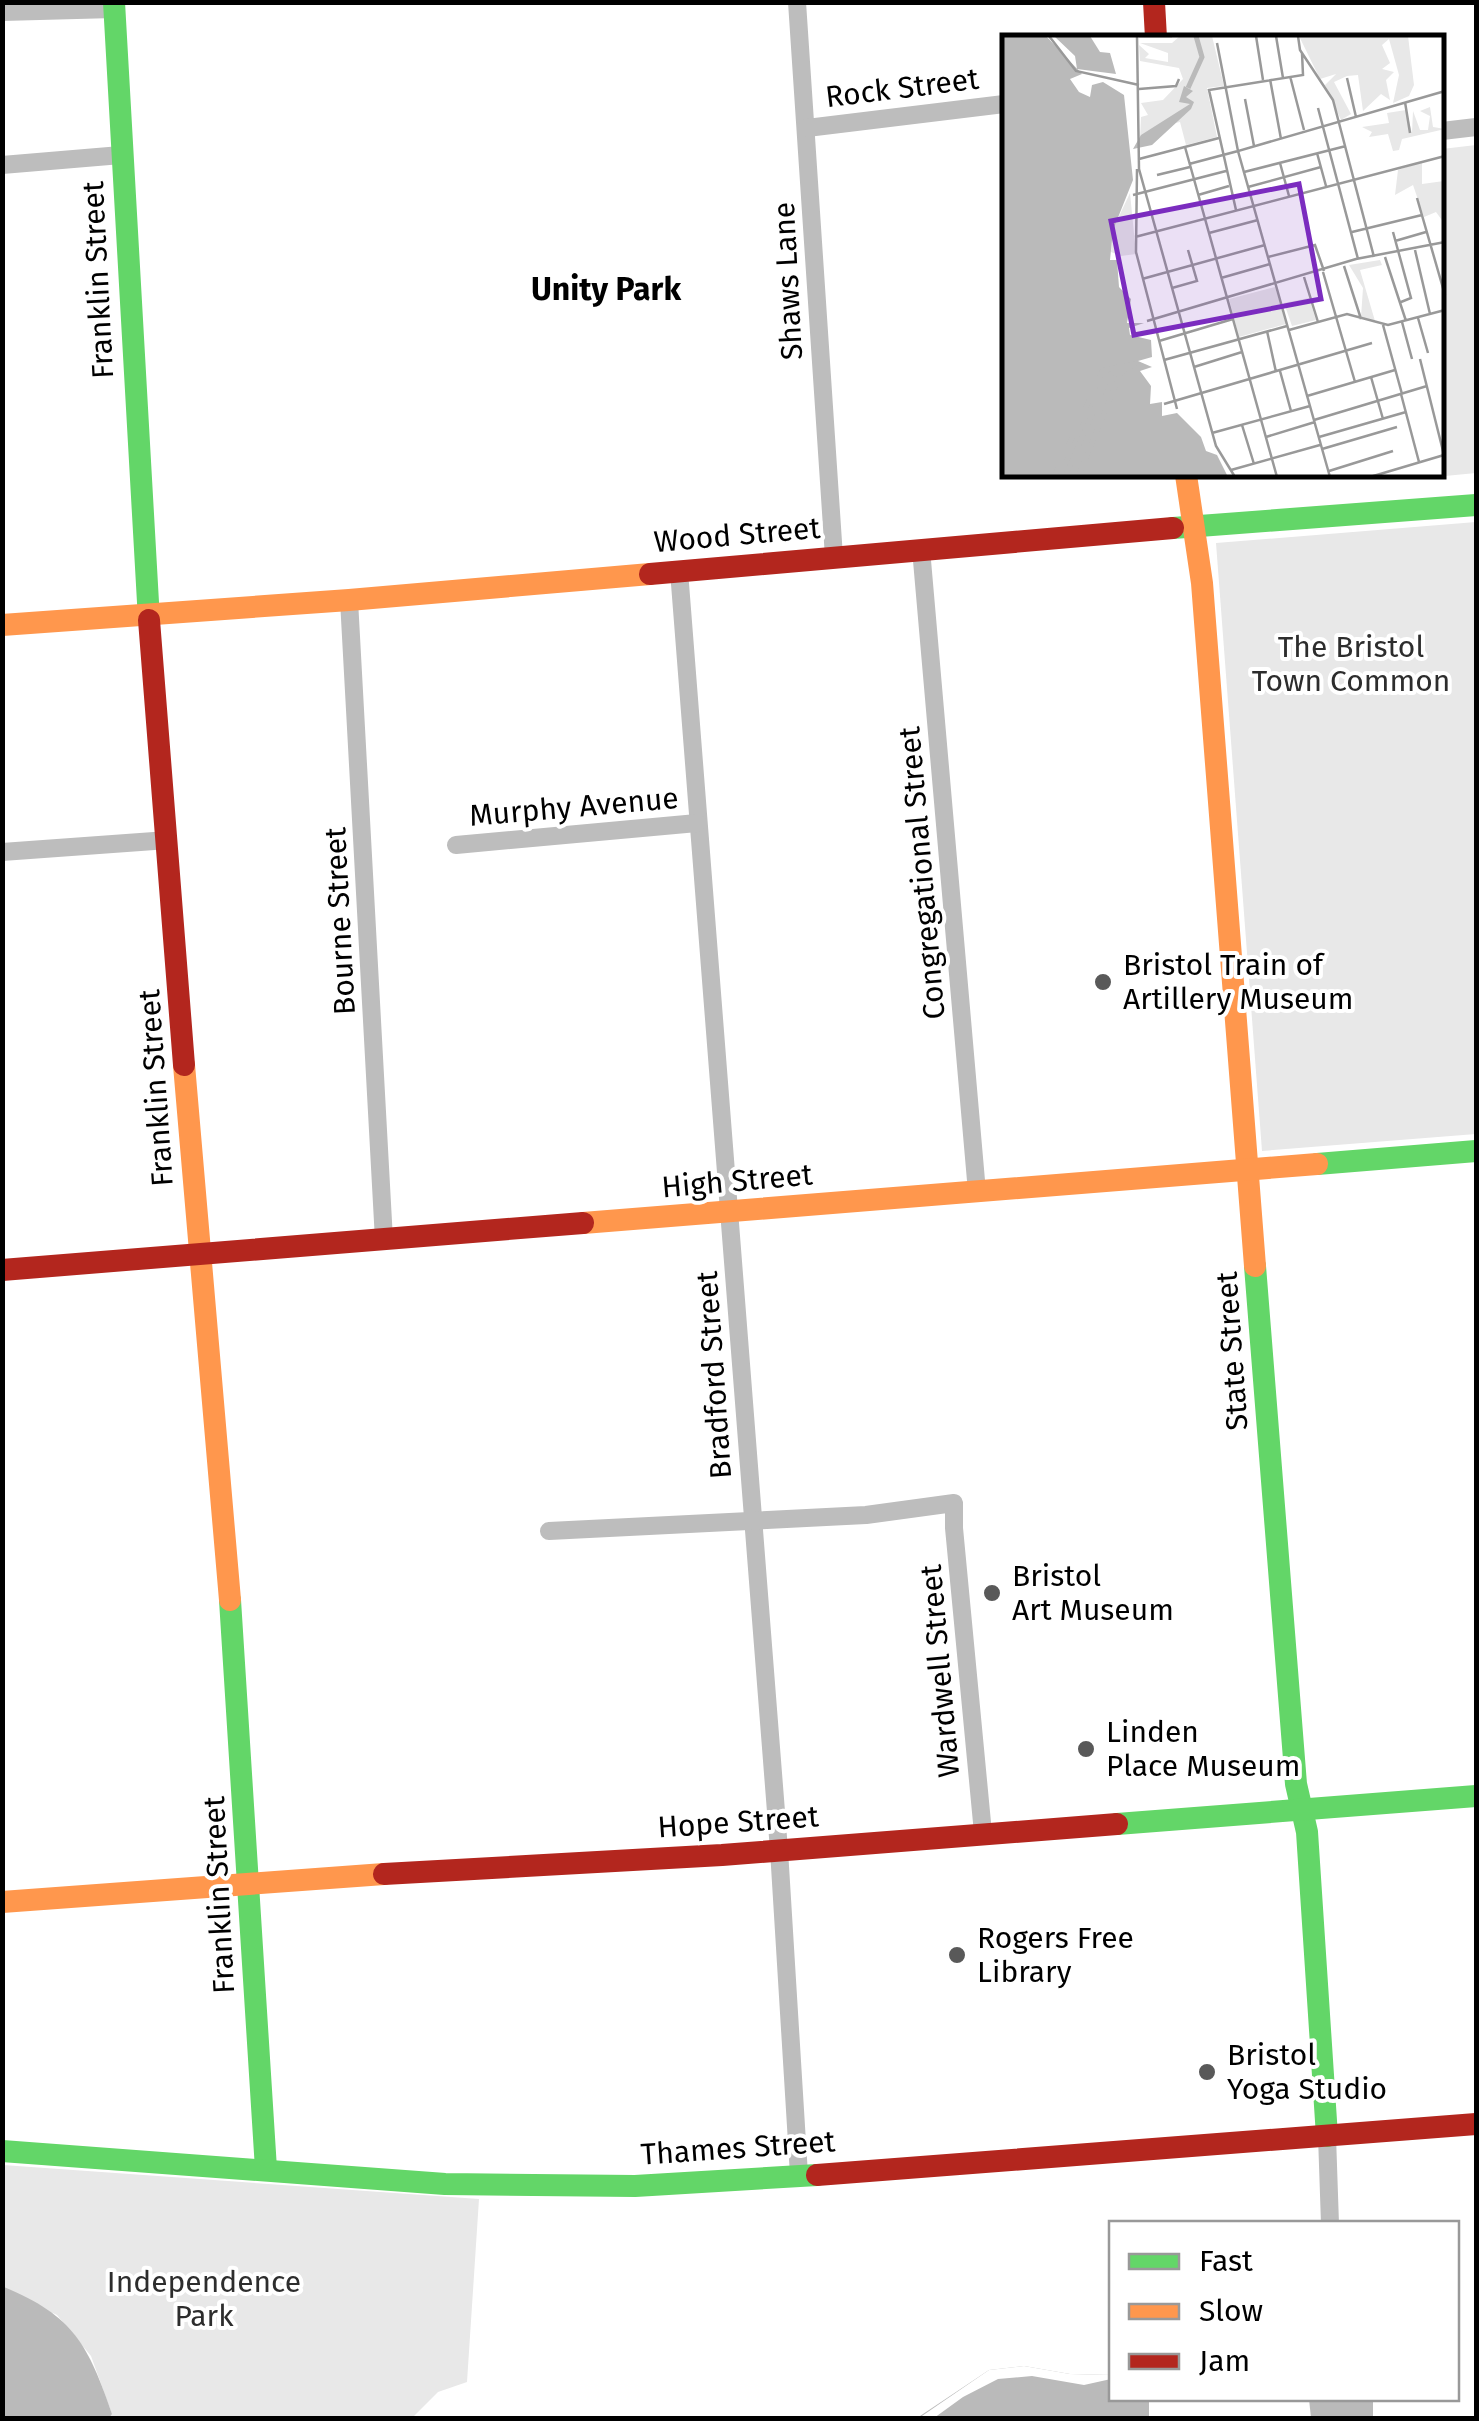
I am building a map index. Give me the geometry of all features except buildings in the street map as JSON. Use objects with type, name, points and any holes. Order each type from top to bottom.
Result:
[{"type":"street","name":"Shaws Lane","points":[[797,2],[834,557]]},
{"type":"street","points":[[1154,2],[1156,35]]},
{"type":"street","points":[[2,12],[114,6]]},
{"type":"street","name":"Franklin Street","points":[[114,6],[148,613],[199,1254],[228,1558],[266,2169]]},
{"type":"street","name":"Rock Street","points":[[807,128],[1002,104]]},
{"type":"street","points":[[1444,131],[1476,126]]},
{"type":"street","points":[[2,164],[121,155]]},
{"type":"street","name":"State Street","points":[[1186,478],[1202,583],[1294,1765],[1304,1809],[1330,2221]]},
{"type":"street","name":"Wood Street","points":[[2,625],[348,600],[1476,505]]},
{"type":"street","name":"Congregational Street","points":[[921,549],[977,1192]]},
{"type":"street","name":"Bradford Street","points":[[679,571],[780,1850],[799,2175]]},
{"type":"street","name":"Bourne Street","points":[[348,600],[384,1240]]},
{"type":"street","name":"Murphy Avenue","points":[[456,845],[697,823]]},
{"type":"street","points":[[2,852],[168,840]]},
{"type":"street","name":"High Street","points":[[2,1270],[1476,1150]]},
{"type":"street","name":"Wardwell Street","points":[[753,1521],[866,1515],[954,1503],[983,1833]]},
{"type":"street","points":[[549,1531],[753,1521]]},
{"type":"street","name":"Hope Street","points":[[2,1902],[780,1850],[1476,1796]]},
{"type":"street","name":"Thames Street","points":[[2,2151],[445,2184],[696,2184],[1476,2124]]},
{"type":"green space","points":[[1476,145],[1476,473],[1445,476],[1444,367],[1444,149]]},
{"type":"green space","name":"The Bristol Town Common","points":[[1476,522],[1476,1134],[1262,1151],[1216,543]]},
{"type":"green space","name":"Independence Park","points":[[3,2165],[479,2199],[467,2382],[438,2392],[412,2418],[108,2418],[112,2414],[91,2356],[57,2315],[3,2289]]},
{"type":"shaded area","points":[[4,2287],[47,2309],[75,2336],[95,2369],[112,2414],[109,2418],[3,2418]]},
{"type":"shaded area","points":[[1024,2366],[1070,2374],[1109,2375],[1109,2401],[1149,2401],[1149,2418],[917,2418],[989,2370]]},
{"type":"shaded area","points":[[1309,2401],[1373,2401],[1373,2418],[1311,2418]]},
{"type":"pier","points":[[1024,2366],[1070,2374],[1109,2375],[1109,2379],[1084,2385],[1032,2376],[998,2379],[934,2418],[919,2418],[989,2370]]},
{"type":"traffic: fast","points":[[114,2],[149,620]]},
{"type":"traffic: fast","points":[[1173,528],[1476,505]]},
{"type":"traffic: fast","points":[[1317,1164],[1476,1151]]},
{"type":"traffic: fast","points":[[1255,1266],[1296,1784],[1307,1832],[1327,2136]]},
{"type":"traffic: fast","points":[[230,1600],[266,2169]]},
{"type":"traffic: fast","points":[[1117,1824],[1476,1796]]},
{"type":"traffic: fast","points":[[2,2151],[445,2184],[635,2186],[817,2175]]},
{"type":"traffic: slow","points":[[1186,478],[1202,583],[1255,1266]]},
{"type":"traffic: slow","points":[[2,625],[650,574]]},
{"type":"traffic: slow","points":[[184,1065],[230,1600]]},
{"type":"traffic: slow","points":[[583,1223],[1317,1164]]},
{"type":"traffic: slow","points":[[2,1902],[384,1874]]},
{"type":"traffic: jam","points":[[1154,2],[1156,35]]},
{"type":"traffic: jam","points":[[650,574],[1173,528]]},
{"type":"traffic: jam","points":[[149,620],[184,1065]]},
{"type":"traffic: jam","points":[[2,1270],[583,1223]]},
{"type":"traffic: jam","points":[[384,1874],[722,1855],[1117,1824]]},
{"type":"traffic: jam","points":[[817,2175],[1476,2124]]},
{"type":"place","name":"Bristol Train of Artillery Museum","points":[[1103,982]]},
{"type":"place","name":"Bristol Art Museum","points":[[992,1593]]},
{"type":"place","name":"Linden Place Museum","points":[[1086,1749]]},
{"type":"place","name":"Rogers Free Library","points":[[957,1955]]},
{"type":"place","name":"Bristol Yoga Studio","points":[[1207,2072]]},
{"type":"district","name":"Unity Park","points":[[606,289]]}]
